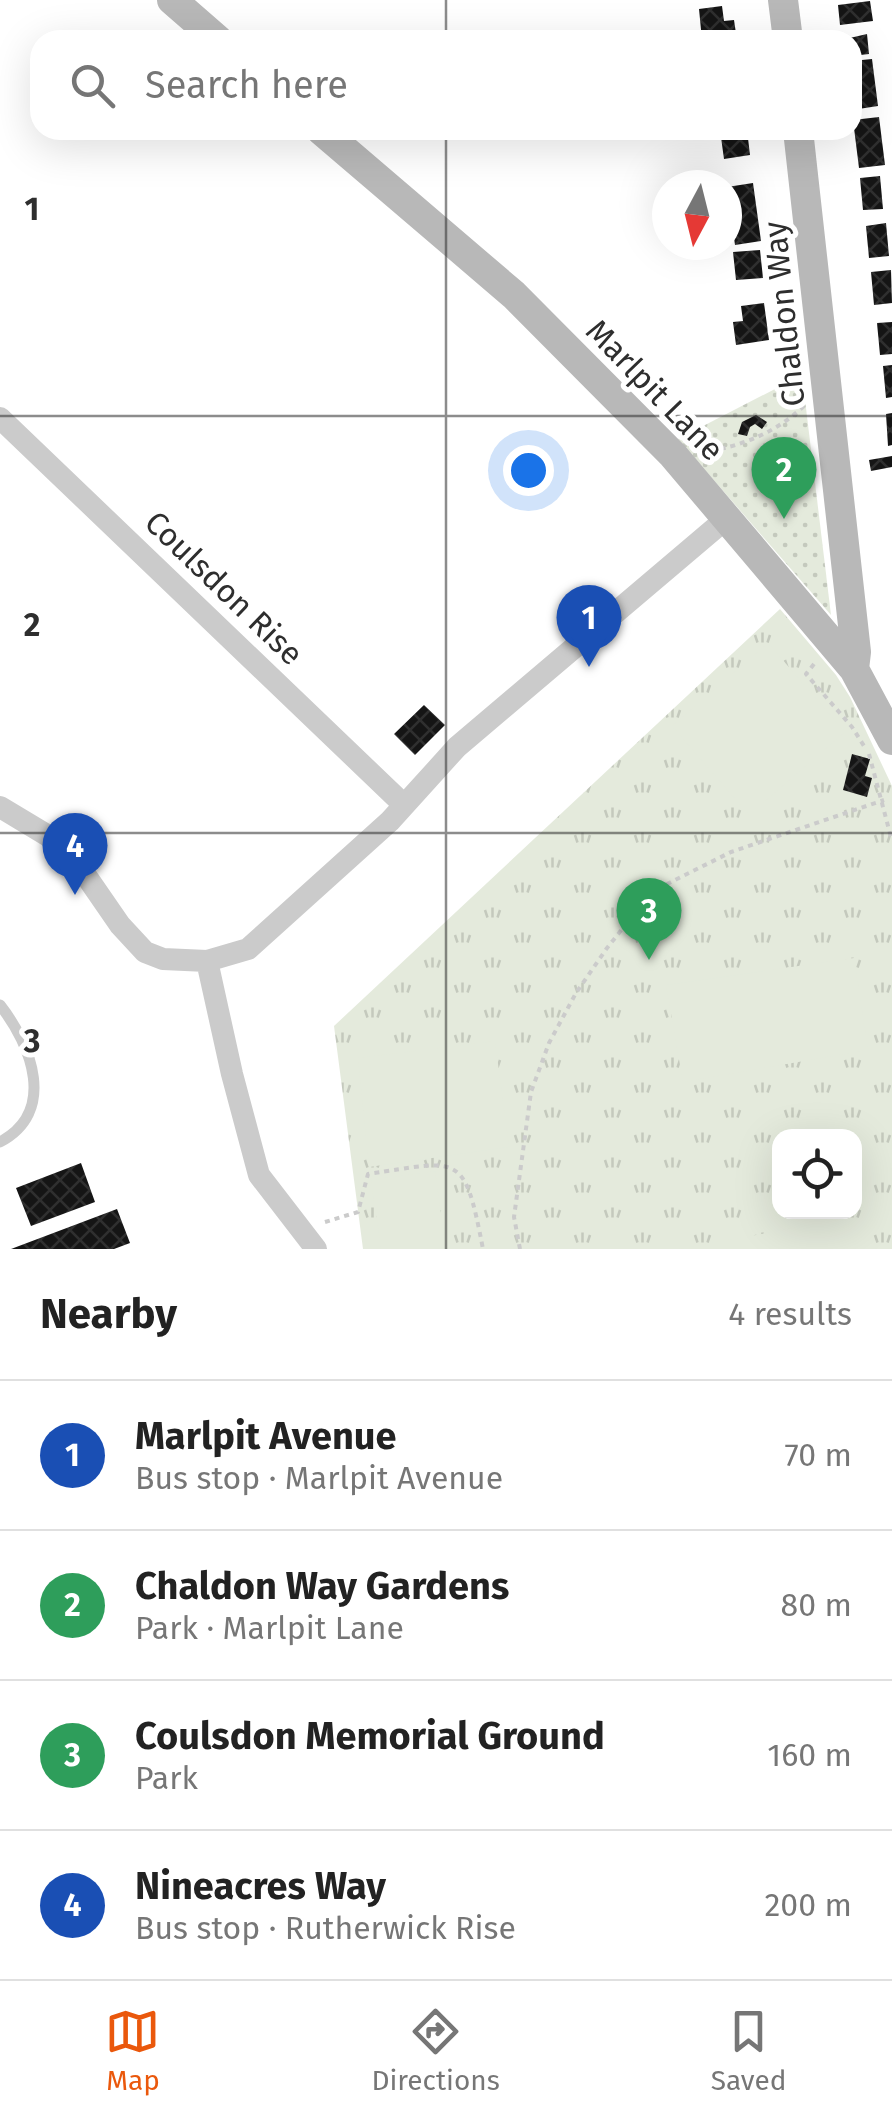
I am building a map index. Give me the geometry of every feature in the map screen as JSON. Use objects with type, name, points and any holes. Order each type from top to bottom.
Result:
[{"type":"main road","points":[[172,0],[206,30]]},
{"type":"main road","points":[[783,0],[787,30]]},
{"type":"main road","name":"Marlpit Lane","points":[[333,140],[514,296],[673,455],[854,669],[892,740]]},
{"type":"main road","name":"Chaldon Way","points":[[799,140],[856,652],[854,669]]},
{"type":"street","name":"Coulsdon Rise","points":[[0,418],[402,804]]},
{"type":"street","points":[[0,807],[71,854],[144,952],[182,962],[207,961],[248,949],[345,864],[457,746],[728,518]]},
{"type":"street","points":[[207,961],[259,1175],[316,1249]]},
{"type":"lane","points":[[0,1005],[25,1050],[36,1096],[30,1115],[18,1132],[0,1142]]},
{"type":"path","points":[[703,452],[756,438],[784,425],[827,387]]},
{"type":"path","points":[[814,664],[806,674],[864,744],[884,800],[892,841]]},
{"type":"path","points":[[520,1249],[514,1217],[530,1092],[549,1043],[576,992],[606,948],[664,886],[731,852],[884,800]]},
{"type":"path","points":[[301,1229],[358,1212],[368,1174],[437,1164],[462,1174],[471,1193],[483,1249]]},
{"type":"green space","points":[[802,375],[831,615],[678,439]]},
{"type":"green space","points":[[780,609],[850,697],[892,786],[892,1249],[363,1249],[334,1026]]},
{"type":"green space","points":[[768,643],[845,732],[749,815],[672,726]]},
{"type":"green space","points":[[854,958],[868,1050],[683,1082],[666,985]]},
{"type":"green space","points":[[495,1041],[509,1147],[369,1167],[358,1058]]},
{"type":"green space","points":[[435,1171],[446,1249],[381,1249],[371,1180]]},
{"type":"green space","points":[[849,1219],[855,1249],[679,1249]]},
{"type":"building","points":[[870,1],[873,21],[840,25],[838,5]]},
{"type":"building","points":[[722,6],[724,21],[734,20],[736,30],[701,30],[699,9]]},
{"type":"building","points":[[867,34],[869,54],[862,55],[862,35]]},
{"type":"building","points":[[872,59],[878,106],[862,108],[862,60]]},
{"type":"building","points":[[879,117],[885,165],[859,168],[856,140],[862,140],[862,119]]},
{"type":"building","points":[[721,140],[748,140],[750,155],[724,159]]},
{"type":"building","points":[[880,176],[883,209],[863,210],[860,178]]},
{"type":"building","points":[[753,183],[761,241],[742,244],[742,185]]},
{"type":"building","points":[[886,223],[889,256],[869,258],[866,226]]},
{"type":"building","points":[[760,250],[763,278],[736,280],[734,260],[742,260],[742,251]]},
{"type":"building","points":[[891,270],[892,303],[874,305],[871,272]]},
{"type":"building","points":[[764,303],[769,340],[736,345],[733,322],[743,321],[741,306]]},
{"type":"building","points":[[892,322],[892,354],[880,355],[877,323]]},
{"type":"building","points":[[892,365],[892,397],[886,398],[883,366]]},
{"type":"building","points":[[892,413],[892,445],[888,446],[886,414]]},
{"type":"building","points":[[756,415],[767,422],[762,429],[755,424],[747,436],[738,434],[742,422]]},
{"type":"building","points":[[892,456],[892,467],[871,471],[869,460]]},
{"type":"building","points":[[424,705],[445,725],[415,755],[394,734]]},
{"type":"building","points":[[852,754],[870,759],[865,776],[872,778],[867,797],[843,790]]},
{"type":"building","points":[[81,1163],[95,1202],[31,1226],[16,1188]]},
{"type":"building","points":[[117,1209],[130,1243],[114,1249],[11,1249]]},
{"type":"place","name":"Chaldon Way Gardens","points":[[784,519]]},
{"type":"place","name":"Marlpit Avenue","points":[[589,667]]},
{"type":"place","name":"Nineacres Way","points":[[75,895]]},
{"type":"place","name":"Coulsdon Memorial Ground","points":[[649,960]]}]
